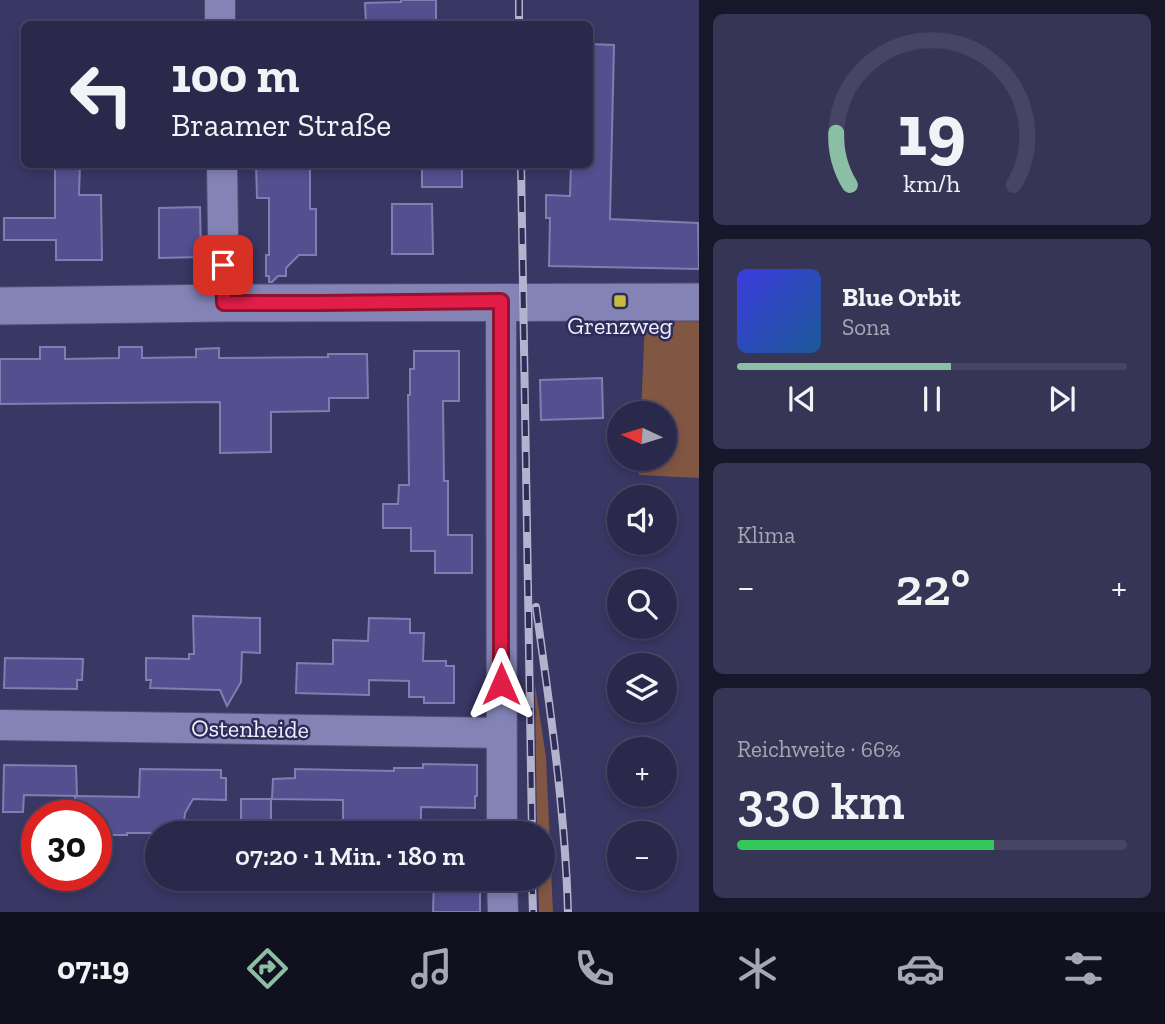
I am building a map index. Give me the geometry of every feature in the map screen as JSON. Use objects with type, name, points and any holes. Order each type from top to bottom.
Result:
[{"type":"street","points":[[220,0],[220,21]]},
{"type":"street","points":[[222,168],[224,303]]},
{"type":"street","points":[[501,301],[502,821]]},
{"type":"street","points":[[0,306],[501,301],[699,302]]},
{"type":"street","name":"Ostenheide","points":[[0,725],[501,733]]},
{"type":"street","points":[[502,891],[503,912]]},
{"type":"shaded area","points":[[645,319],[699,320],[699,478],[639,475],[639,471],[677,471],[677,401],[642,401]]},
{"type":"shaded area","points":[[535,685],[546,757],[549,821],[537,821]]},
{"type":"shaded area","points":[[538,891],[552,891],[553,912],[539,912]]},
{"type":"building","points":[[436,0],[436,21],[366,21],[365,3]]},
{"type":"building","points":[[593,44],[614,45],[610,219],[698,223],[699,269],[549,266],[550,218],[546,218],[546,195],[570,196],[571,168],[593,168]]},
{"type":"building","points":[[55,168],[80,168],[79,195],[101,195],[102,260],[56,260],[56,240],[4,240],[4,218],[55,218]]},
{"type":"building","points":[[256,168],[310,168],[310,209],[316,209],[316,255],[299,255],[286,268],[286,276],[278,276],[272,282],[269,282],[269,276],[266,276],[266,255],[269,255],[269,198],[257,198]]},
{"type":"building","points":[[422,168],[462,168],[462,187],[422,187]]},
{"type":"building","points":[[392,204],[432,204],[433,254],[392,254]]},
{"type":"building","points":[[200,207],[201,257],[159,258],[159,208]]},
{"type":"building","points":[[40,347],[65,347],[65,359],[119,358],[119,347],[142,347],[142,358],[196,357],[196,349],[219,348],[219,358],[367,354],[368,398],[329,398],[329,411],[271,412],[271,452],[220,453],[220,402],[0,404],[0,359],[40,359]]},
{"type":"building","points":[[414,351],[459,351],[459,401],[443,401],[444,481],[448,481],[448,535],[472,535],[472,573],[435,573],[435,551],[411,551],[411,528],[383,528],[383,504],[398,504],[399,485],[409,485],[408,395],[410,369],[414,369]]},
{"type":"building","points":[[602,378],[603,418],[541,420],[540,380]]},
{"type":"building","points":[[193,616],[260,618],[260,653],[242,652],[241,682],[227,706],[220,690],[150,688],[151,680],[146,680],[146,658],[189,659],[189,654],[194,654]]},
{"type":"building","points":[[369,618],[410,619],[410,633],[424,633],[423,661],[446,661],[446,666],[454,666],[454,703],[424,703],[424,697],[409,697],[409,681],[369,680],[369,695],[296,693],[297,663],[333,664],[333,640],[368,641]]},
{"type":"building","points":[[5,658],[83,659],[82,680],[77,680],[77,689],[4,688]]},
{"type":"building","points":[[423,764],[477,765],[475,808],[421,807],[421,821],[343,821],[343,800],[272,799],[273,779],[295,778],[295,769],[394,771],[394,768],[423,768]]},
{"type":"building","points":[[4,765],[76,766],[77,796],[24,795],[21,812],[3,812]]},
{"type":"building","points":[[140,769],[221,770],[221,778],[226,778],[226,800],[193,799],[185,813],[184,821],[145,821],[145,833],[112,835],[112,800],[75,800],[75,796],[139,797]]},
{"type":"building","points":[[241,799],[271,799],[271,821],[241,821]]},
{"type":"building","points":[[434,891],[480,891],[480,912],[433,912]]},
{"type":"railway","points":[[519,0],[519,21]]},
{"type":"railway","points":[[521,168],[532,821]]},
{"type":"railway","points":[[536,607],[560,797],[568,912]]},
{"type":"railway","points":[[532,891],[533,912]]},
{"type":"place","name":"Grenzweg","points":[[620,301]]},
{"type":"route","points":[[223,265],[224,303],[501,301],[501,684]]}]
